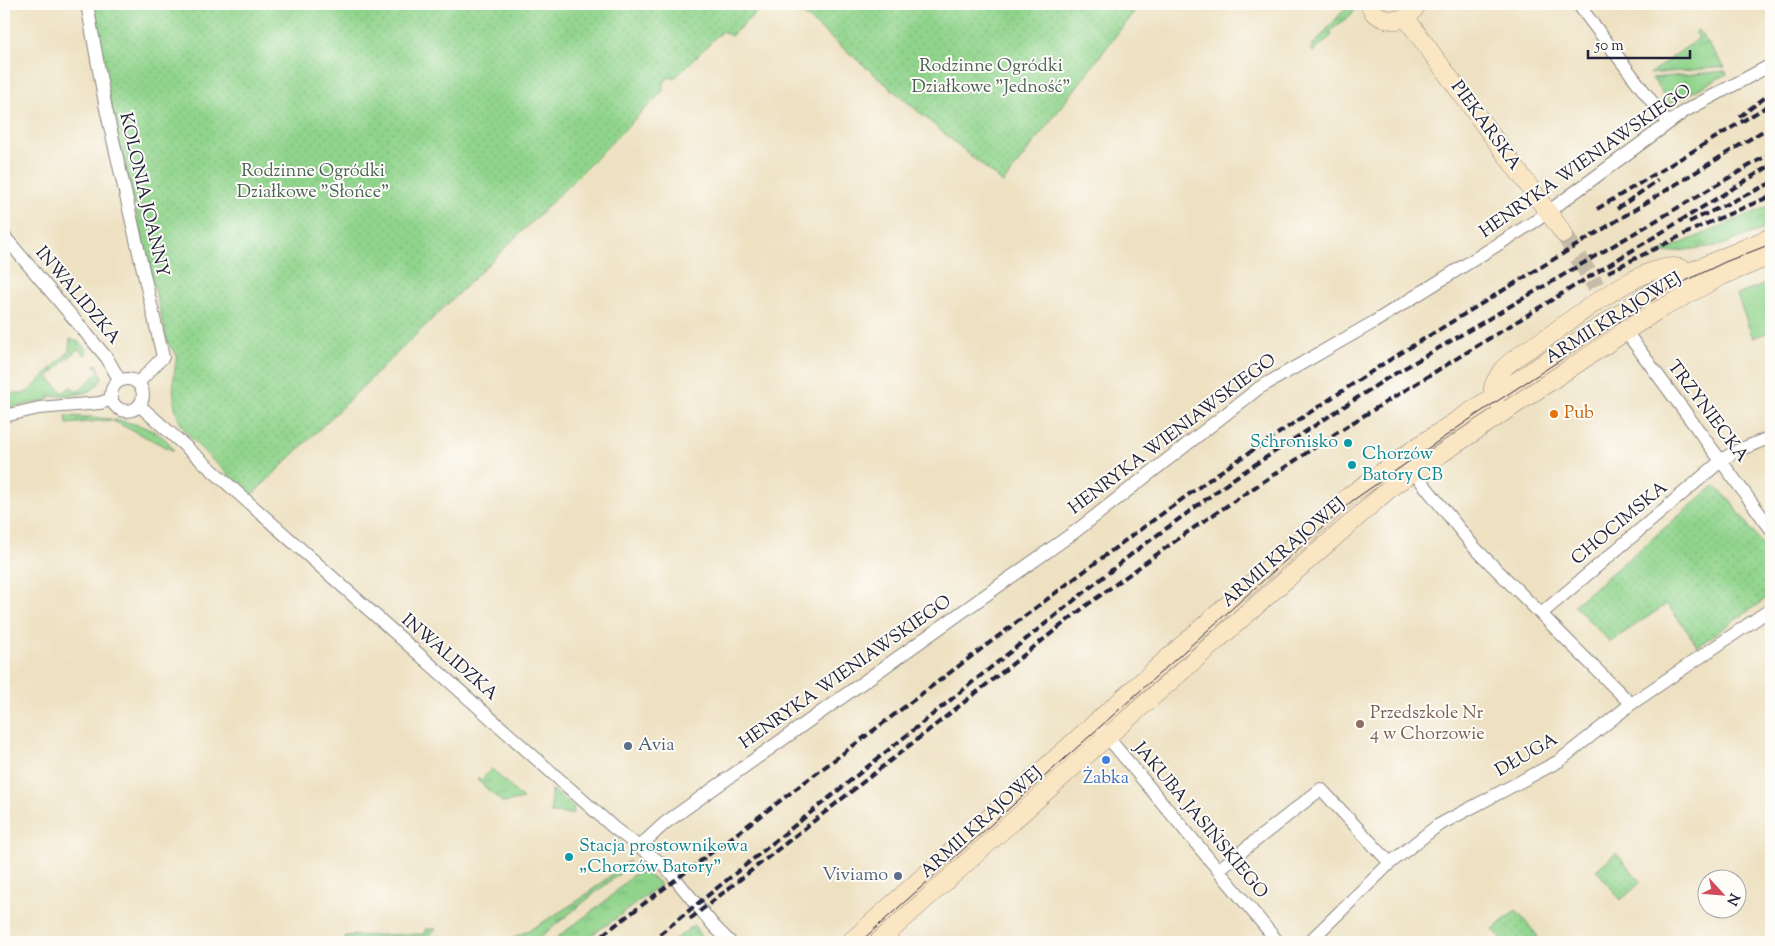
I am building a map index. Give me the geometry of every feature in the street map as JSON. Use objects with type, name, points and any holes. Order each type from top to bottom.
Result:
[{"type":"street","name":"KOLONIA JOANNY","points":[[87,4],[106,109],[163,357],[138,384]]},
{"type":"street","points":[[1369,4],[1374,13],[1385,20],[1392,21],[1406,18],[1417,4]]},
{"type":"street","points":[[1578,4],[1668,123]]},
{"type":"street","name":"PIEKARSKA","points":[[1406,18],[1564,234]]},
{"type":"street","name":"HENRYKA WIENIAWSKIEGO","points":[[640,846],[665,823],[1076,531],[1259,388],[1374,322],[1549,212],[1668,123],[1771,65]]},
{"type":"street","name":"INWALIDZKA","points":[[4,236],[107,358],[120,381]]},
{"type":"street","name":"ARMII KRAJOWEJ","points":[[850,942],[1322,519],[1402,457],[1651,293],[1688,272],[1771,237]]},
{"type":"street","name":"ARMII KRAJOWEJ","points":[[878,942],[1107,736],[1394,485],[1626,331],[1691,292],[1722,276],[1771,256]]},
{"type":"street","points":[[1503,412],[1492,396],[1493,386],[1504,368],[1600,292],[1665,267],[1677,267],[1688,272],[1692,281],[1691,292]]},
{"type":"street","name":"TRZYNIECKA","points":[[1615,316],[1771,529]]},
{"type":"street","points":[[130,380],[138,384],[143,395],[139,404],[130,410],[118,408],[112,399],[112,389],[120,381],[130,380]]},
{"type":"street","points":[[4,416],[44,407],[100,403],[112,399]]},
{"type":"street","name":"INWALIDZKA","points":[[139,404],[614,828],[665,866],[714,926],[730,942]]},
{"type":"street","name":"CHOCIMSKA","points":[[1542,614],[1722,460],[1734,452],[1771,437]]},
{"type":"street","points":[[1402,457],[1474,547],[1631,704]]},
{"type":"street","name":"DŁUGA","points":[[1309,942],[1390,863],[1437,826],[1553,764],[1631,704],[1771,609]]},
{"type":"street","name":"JAKUBA JASIŃSKIEGO","points":[[1096,722],[1278,942]]},
{"type":"street","points":[[1218,870],[1321,789],[1390,863]]},
{"type":"green space","name":"Rodzinne Ogródki Działkowe \"Słońce\"","points":[[92,4],[765,4],[731,36],[722,31],[676,77],[669,77],[663,84],[663,91],[251,496],[186,432],[175,407],[173,390],[177,355],[168,344],[149,266],[108,96]]},
{"type":"green space","name":"Rodzinne Ogródki Działkowe \"Jedność\"","points":[[791,4],[1140,4],[1003,183]]},
{"type":"green space","points":[[1349,4],[1357,4],[1352,14],[1330,31],[1332,35],[1313,52],[1310,49]]},
{"type":"green space","points":[[1698,30],[1725,67],[1649,74],[1699,38],[1695,32]]},
{"type":"green space","points":[[1726,71],[1727,74],[1670,104],[1652,78]]},
{"type":"green space","points":[[1771,205],[1771,226],[1722,245],[1656,254]]},
{"type":"green space","points":[[1771,282],[1771,331],[1753,338],[1737,295]]},
{"type":"green space","points":[[70,339],[76,340],[82,345],[87,351],[85,355],[78,349],[48,377],[63,393],[71,386],[77,392],[100,371],[102,377],[98,384],[93,389],[80,394],[49,397],[48,400],[4,409],[4,394],[28,392],[69,351]]},
{"type":"green space","points":[[66,416],[109,419],[141,426],[167,440],[174,451],[111,420],[67,424]]},
{"type":"green space","points":[[1714,486],[1729,499],[1771,557],[1771,595],[1698,646],[1667,604],[1610,642],[1574,605]]},
{"type":"green space","points":[[492,769],[523,799],[503,803],[478,781],[478,777],[481,780]]},
{"type":"green space","points":[[551,789],[574,807],[573,814],[551,813]]},
{"type":"green space","points":[[1616,853],[1641,882],[1621,900],[1596,870]]},
{"type":"green space","points":[[629,861],[619,874],[534,942],[505,942],[537,926],[579,900]]},
{"type":"green space","points":[[636,872],[647,874],[661,884],[581,942],[551,942],[607,900]]},
{"type":"green space","points":[[1516,910],[1538,936],[1531,942],[1504,942],[1493,929]]},
{"type":"green space","points":[[694,925],[701,937],[694,942],[672,942]]},
{"type":"green space","points":[[425,929],[436,929],[423,942],[345,942],[345,936],[425,934]]},
{"type":"tunnel","points":[[1564,234],[1596,286]]},
{"type":"tram line","points":[[860,942],[1352,501],[1476,415],[1671,288],[1725,262],[1771,244]]},
{"type":"railway","points":[[1739,117],[1771,93]]},
{"type":"railway","points":[[1597,209],[1771,104]]},
{"type":"railway","points":[[593,942],[1119,545],[1217,474],[1383,364],[1771,126]]},
{"type":"railway","points":[[650,942],[1133,553],[1236,477],[1386,379],[1771,153]]},
{"type":"railway","points":[[690,919],[1087,605],[1189,531],[1347,426],[1771,165]]},
{"type":"railway","points":[[1617,209],[1658,180]]},
{"type":"railway","points":[[1689,222],[1771,183]]},
{"type":"railway","points":[[1608,272],[1699,227],[1771,196]]},
{"type":"place","name":"Pub","points":[[1554,414]]},
{"type":"place","name":"Schronisko","points":[[1348,443]]},
{"type":"place","name":"Chorzów Batory CB","points":[[1352,465]]},
{"type":"place","name":"Przedszkole Nr 4 w Chorzowie","points":[[1360,724]]},
{"type":"place","name":"Avia","points":[[628,746]]},
{"type":"place","name":"Żabka","points":[[1106,760]]},
{"type":"place","name":"Stacja prostownikowa „Chorzów Batory”","points":[[569,857]]},
{"type":"place","name":"Viviamo","points":[[898,876]]}]
